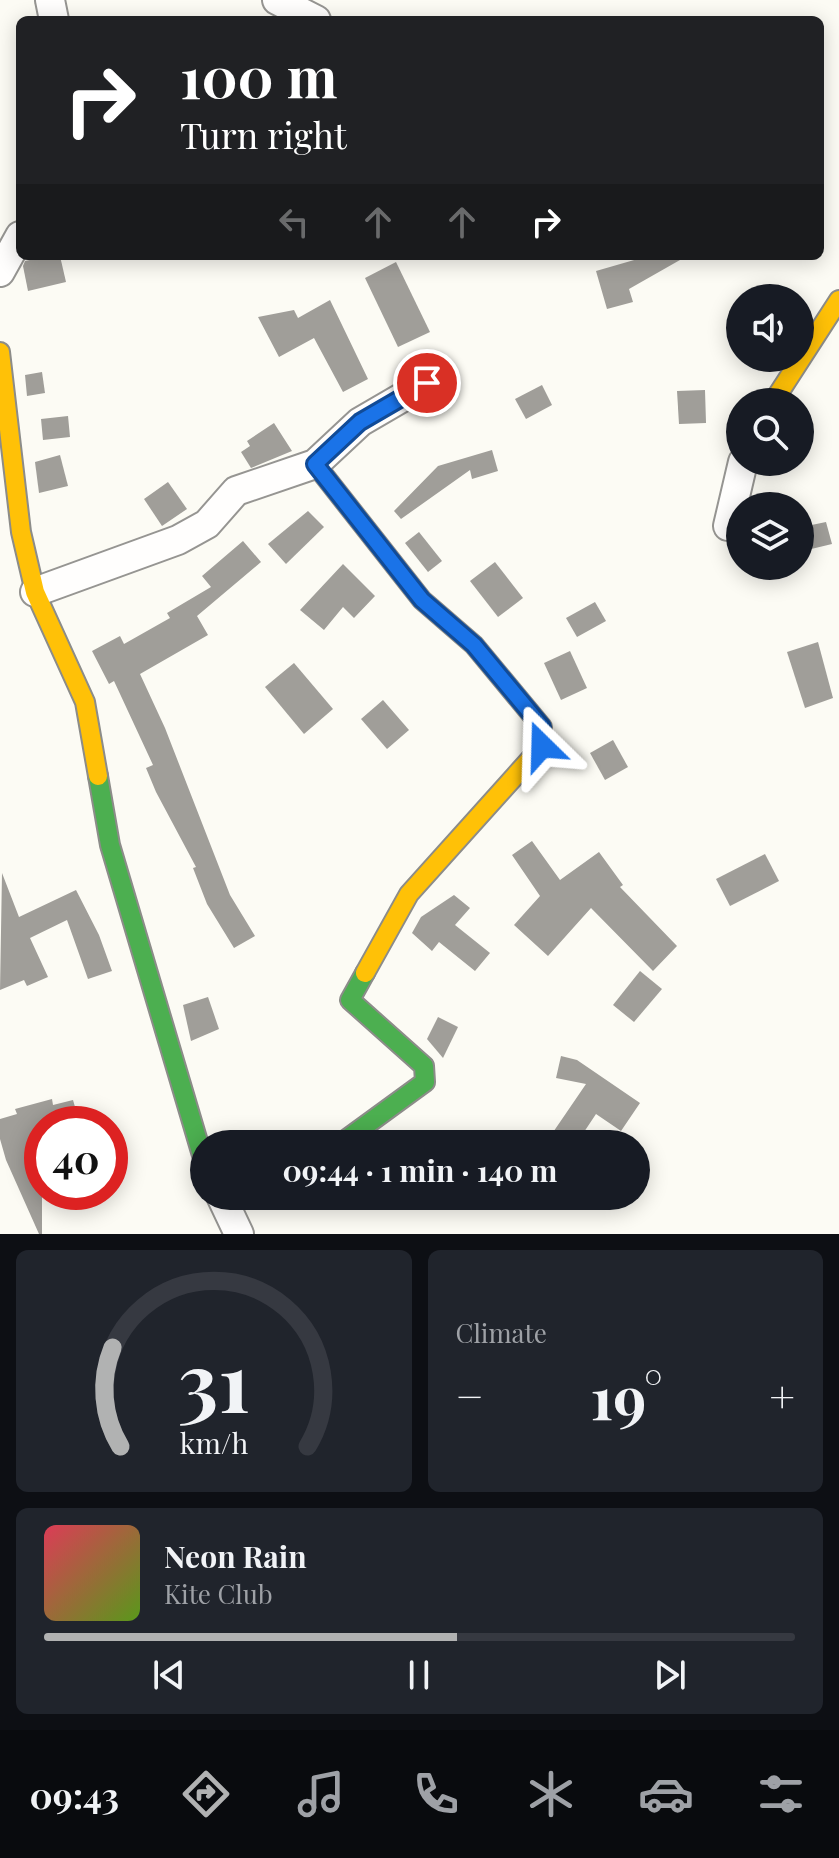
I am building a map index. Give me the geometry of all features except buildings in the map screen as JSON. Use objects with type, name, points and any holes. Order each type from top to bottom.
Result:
[{"type":"street","points":[[277,0],[308,16]]},
{"type":"street","points":[[0,269],[16,243]]},
{"type":"street","points":[[782,388],[839,300]]},
{"type":"street","points":[[0,352],[21,532],[35,592],[85,702],[110,845],[195,1130]]},
{"type":"street","points":[[35,592],[178,540],[207,524],[236,491],[315,464],[360,422],[427,383]]},
{"type":"street","points":[[315,464],[422,600],[474,645],[542,727],[542,746],[409,894],[350,1000],[424,1066],[425,1082],[359,1130]]},
{"type":"street","points":[[232,1210],[239,1234]]},
{"type":"traffic: fast","points":[[98,776],[110,845],[195,1130]]},
{"type":"traffic: fast","points":[[359,1130],[425,1082],[424,1066],[350,1000],[365,973]]},
{"type":"traffic: slow","points":[[782,388],[839,300]]},
{"type":"traffic: slow","points":[[0,352],[21,532],[35,592],[85,702],[98,776]]},
{"type":"traffic: slow","points":[[315,464],[422,600],[474,645],[542,727],[542,746],[409,894],[365,973]]},
{"type":"route","points":[[427,383],[360,422],[315,464],[422,600],[474,645],[542,727],[542,746]]}]
